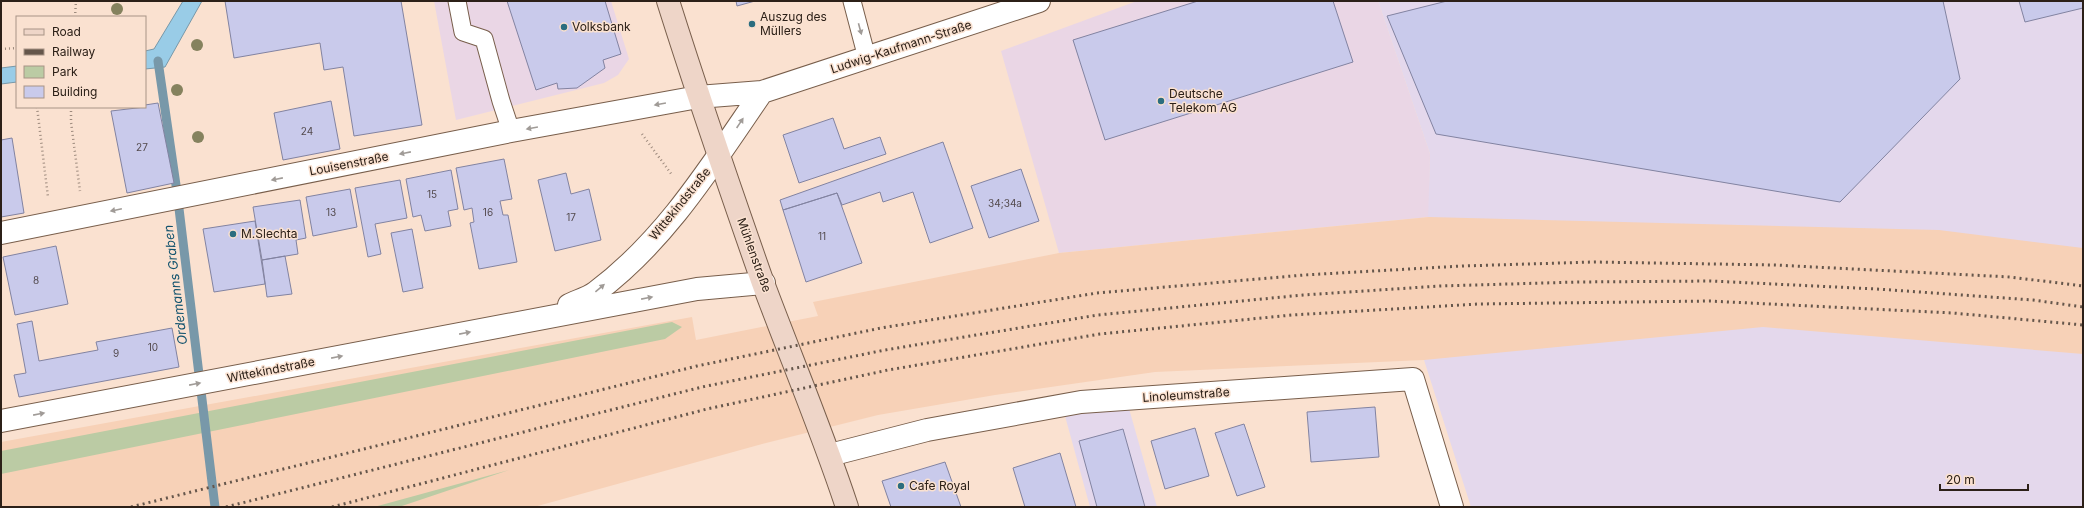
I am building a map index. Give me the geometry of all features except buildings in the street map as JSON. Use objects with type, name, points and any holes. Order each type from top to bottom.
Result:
[{"type":"main road","name":"Mühlenstraße","points":[[668,1],[698,97],[764,283],[830,455],[847,507]]},
{"type":"street","name":"Ludwig-Kaufmann-Straße","points":[[698,97],[762,92],[1039,1]]},
{"type":"street","points":[[719,155],[762,92]]},
{"type":"street","name":"Louisenstraße","points":[[1,233],[511,131],[698,97]]},
{"type":"street","name":"Wittekindstraße","points":[[540,319],[594,293],[632,262],[670,220],[719,155]]},
{"type":"street","name":"Wittekindstraße","points":[[1,421],[697,289],[764,283]]},
{"type":"street","name":"Linoleumstraße","points":[[830,455],[927,430],[1081,402],[1413,379],[1452,507]]},
{"type":"lane","points":[[457,1],[463,32],[484,39],[511,131]]},
{"type":"lane","points":[[852,1],[867,58]]},
{"type":"path","points":[[75,16],[76,1]]},
{"type":"path","points":[[1,49],[16,48]]},
{"type":"path","points":[[37,108],[51,223]]},
{"type":"path","points":[[71,108],[71,122],[84,217]]},
{"type":"path","points":[[626,110],[687,196]]},
{"type":"shaded area","points":[[434,1],[611,1],[629,59],[618,75],[604,83],[456,120]]},
{"type":"shaded area","points":[[1137,1],[1378,1],[1430,154],[1429,217],[1059,253],[1001,51]]},
{"type":"shaded area","points":[[1378,1],[2083,1],[2083,507],[1471,507],[1424,360],[1430,154]]},
{"type":"shaded area","points":[[1429,217],[1939,230],[2083,248],[2083,354],[1763,327],[1424,360],[1155,372],[995,395],[878,415],[766,443],[534,507],[1,507],[1,442],[692,317],[696,340],[818,316],[813,302],[1059,253]]},
{"type":"shaded area","points":[[1128,405],[1157,507],[1090,507],[1065,416]]},
{"type":"green space","points":[[672,322],[682,327],[665,339],[1,474],[1,451]]},
{"type":"green space","points":[[509,470],[399,507],[374,507]]},
{"type":"water","points":[[183,1],[202,1],[165,67],[146,69],[146,51],[154,49]]},
{"type":"water","points":[[16,66],[16,82],[1,84],[1,68]]},
{"type":"waterway","name":"Ordemanns Graben","points":[[158,61],[177,192],[215,507]]},
{"type":"railway","points":[[131,507],[697,366],[881,328],[1097,293],[1304,275],[1462,266],[1594,262],[1775,265],[2010,277],[2083,286]]},
{"type":"railway","points":[[226,507],[702,387],[885,350],[1098,315],[1303,295],[1440,286],[1578,282],[1711,281],[1877,289],[2033,300],[2083,307]]},
{"type":"railway","points":[[332,507],[707,409],[888,370],[1100,334],[1292,315],[1478,304],[1709,301],[1953,313],[2083,325]]},
{"type":"place","name":"Auszug des Müllers","points":[[752,24]]},
{"type":"place","name":"Volksbank","points":[[564,27]]},
{"type":"place","name":"Deutsche Telekom AG","points":[[1161,101]]},
{"type":"place","name":"M.Slechta","points":[[233,234]]},
{"type":"place","name":"Cafe Royal","points":[[901,486]]}]
